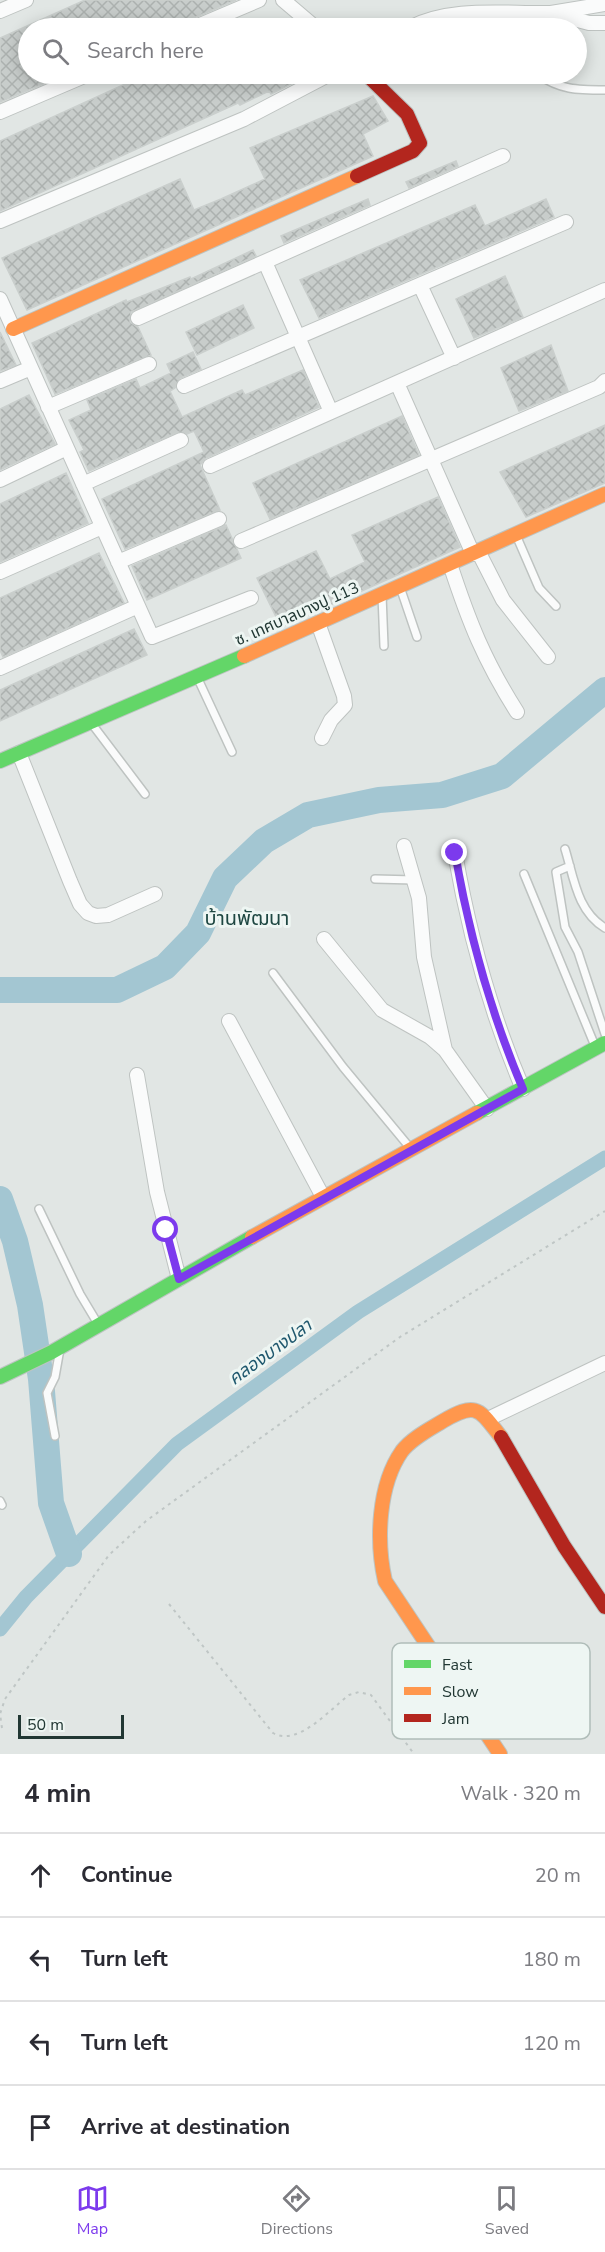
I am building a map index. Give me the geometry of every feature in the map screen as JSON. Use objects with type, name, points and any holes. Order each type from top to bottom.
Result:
[{"type":"street","points":[[0,11],[26,0]]},
{"type":"street","points":[[217,18],[259,0]]},
{"type":"street","points":[[283,0],[304,18]]},
{"type":"street","points":[[436,18],[444,15],[551,14],[605,4]]},
{"type":"street","points":[[551,14],[568,18]]},
{"type":"street","points":[[587,23],[605,23]]},
{"type":"street","points":[[0,112],[66,84]]},
{"type":"street","points":[[0,221],[244,119],[311,84]]},
{"type":"street","points":[[13,329],[413,151],[420,143],[419,133],[406,113],[376,84]]},
{"type":"street","points":[[138,318],[503,156]]},
{"type":"street","points":[[184,386],[566,222]]},
{"type":"street","points":[[265,262],[331,412]]},
{"type":"street","points":[[420,285],[454,358]]},
{"type":"street","points":[[210,466],[605,290]]},
{"type":"street","points":[[0,299],[152,638],[251,598]]},
{"type":"street","points":[[48,407],[149,363]]},
{"type":"street","points":[[0,381],[31,368]]},
{"type":"street","points":[[397,383],[475,552],[503,600],[548,657]]},
{"type":"street","points":[[241,541],[431,457],[603,385]]},
{"type":"street","points":[[83,484],[182,440]]},
{"type":"street","points":[[0,480],[67,448]]},
{"type":"street","name":"ซ. เทศบาลบางปู 113","points":[[0,761],[197,677],[605,494]]},
{"type":"street","points":[[118,562],[219,519]]},
{"type":"street","points":[[0,572],[102,527]]},
{"type":"street","points":[[450,564],[472,632],[491,671],[517,712]]},
{"type":"street","points":[[0,668],[138,606]]},
{"type":"street","points":[[318,623],[344,696],[345,705],[332,720],[322,738]]},
{"type":"street","points":[[19,753],[70,881],[80,904],[88,913],[96,916],[108,915],[155,894]]},
{"type":"street","points":[[404,846],[422,913],[424,957],[445,1050]]},
{"type":"street","points":[[455,853],[468,924],[505,1048],[523,1089]]},
{"type":"street","points":[[324,939],[382,1010],[430,1037],[445,1050],[487,1109]]},
{"type":"street","points":[[229,1021],[323,1197]]},
{"type":"street","points":[[0,1377],[56,1350],[323,1197],[600,1046]]},
{"type":"street","points":[[137,1075],[157,1192],[179,1279]]},
{"type":"street","points":[[488,1419],[604,1365]]},
{"type":"street","points":[[426,1643],[385,1581],[380,1567],[385,1502],[391,1476],[405,1448],[461,1410],[472,1408],[481,1411],[506,1443],[546,1516],[605,1607]]},
{"type":"street","points":[[490,1739],[500,1754]]},
{"type":"lane","points":[[552,84],[579,90],[605,90]]},
{"type":"lane","points":[[516,535],[539,588],[556,606]]},
{"type":"lane","points":[[400,587],[417,637]]},
{"type":"lane","points":[[382,595],[384,646]]},
{"type":"lane","points":[[197,677],[232,752]]},
{"type":"lane","points":[[91,722],[145,794]]},
{"type":"lane","points":[[565,849],[583,906],[590,917],[605,928]]},
{"type":"lane","points":[[570,866],[559,868],[555,879],[565,927],[578,952],[605,1034]]},
{"type":"lane","points":[[524,874],[600,1046]]},
{"type":"lane","points":[[375,879],[414,880]]},
{"type":"lane","points":[[273,973],[343,1067],[411,1149]]},
{"type":"lane","points":[[39,1209],[80,1294],[99,1325]]},
{"type":"lane","points":[[55,1436],[47,1393],[55,1377],[56,1350]]},
{"type":"path","points":[[2,1728],[0,1714],[5,1699],[109,1555],[146,1521],[400,1337],[605,1210]]},
{"type":"path","points":[[169,1604],[273,1733],[281,1737],[294,1737],[348,1695],[359,1692],[371,1695],[392,1724]]},
{"type":"path","points":[[403,1739],[414,1754]]},
{"type":"building","points":[[85,0],[236,0],[194,18],[45,18]]},
{"type":"building","points":[[18,30],[18,84],[43,84],[0,102],[0,38]]},
{"type":"building","points":[[125,84],[291,84],[271,94],[269,91],[240,105],[238,103],[0,211],[0,141]]},
{"type":"building","points":[[373,96],[388,121],[363,134],[373,156],[27,310],[2,258],[180,179],[194,210],[221,199],[265,179],[250,148]]},
{"type":"building","points":[[456,161],[458,166],[409,188],[406,182]]},
{"type":"building","points":[[368,199],[370,205],[284,243],[281,236]]},
{"type":"building","points":[[546,199],[554,217],[319,318],[300,280],[475,205],[485,226]]},
{"type":"building","points":[[253,250],[256,256],[131,312],[130,322],[138,327],[151,355],[55,394],[32,343],[126,300],[127,302],[190,277],[191,279]]},
{"type":"building","points":[[505,276],[523,317],[474,338],[456,299]]},
{"type":"building","points":[[243,305],[254,328],[197,355],[186,332]]},
{"type":"building","points":[[0,332],[16,365],[0,371]]},
{"type":"building","points":[[551,345],[568,391],[519,411],[501,368]]},
{"type":"building","points":[[193,352],[201,369],[180,378],[175,388],[170,391],[182,417],[242,390],[245,395],[303,370],[319,407],[206,458],[200,465],[220,510],[125,549],[102,499],[204,452],[194,431],[187,434],[178,432],[89,471],[80,452],[84,450],[69,420],[91,410],[87,400],[136,379],[140,388],[171,373],[167,364]]},
{"type":"building","points":[[29,395],[55,444],[0,470],[0,409]]},
{"type":"building","points":[[402,416],[419,455],[270,519],[253,483]]},
{"type":"building","points":[[605,425],[605,483],[526,517],[500,472]]},
{"type":"building","points":[[66,473],[88,523],[0,562],[0,504]]},
{"type":"building","points":[[438,497],[460,547],[281,627],[257,578],[316,551],[330,579],[365,562],[352,535]]},
{"type":"building","points":[[226,525],[241,558],[147,600],[132,566]]},
{"type":"building","points":[[99,553],[124,603],[3,657],[0,650],[0,598]]},
{"type":"building","points":[[134,629],[147,655],[0,721],[0,690]]},
{"type":"waterway","points":[[0,990],[117,990],[165,967],[198,933],[225,878],[264,841],[308,815],[379,800],[442,795],[502,776],[605,690]]},
{"type":"waterway","name":"คลองบางปลา","points":[[0,1629],[26,1597],[177,1444],[358,1312],[605,1158]]},
{"type":"waterway","points":[[0,1199],[15,1241],[30,1305],[41,1379],[51,1503],[69,1554]]},
{"type":"traffic: fast","points":[[0,761],[244,656]]},
{"type":"traffic: fast","points":[[477,1113],[605,1043]]},
{"type":"traffic: fast","points":[[0,1377],[52,1352],[252,1237]]},
{"type":"traffic: slow","points":[[13,329],[357,176]]},
{"type":"traffic: slow","points":[[244,656],[605,494]]},
{"type":"traffic: slow","points":[[252,1237],[477,1113]]},
{"type":"traffic: slow","points":[[426,1643],[385,1581],[380,1531],[388,1480],[406,1446],[463,1411],[470,1410],[482,1414],[501,1437]]},
{"type":"traffic: slow","points":[[490,1739],[500,1754]]},
{"type":"traffic: jam","points":[[357,176],[413,151],[420,143],[407,114],[376,84]]},
{"type":"traffic: jam","points":[[501,1437],[564,1546],[605,1607]]},
{"type":"district","name":"บ้านพัฒนา","points":[[247,918]]},
{"type":"route","points":[[166,1230],[179,1279],[523,1089],[505,1048],[468,924],[455,853]]}]
